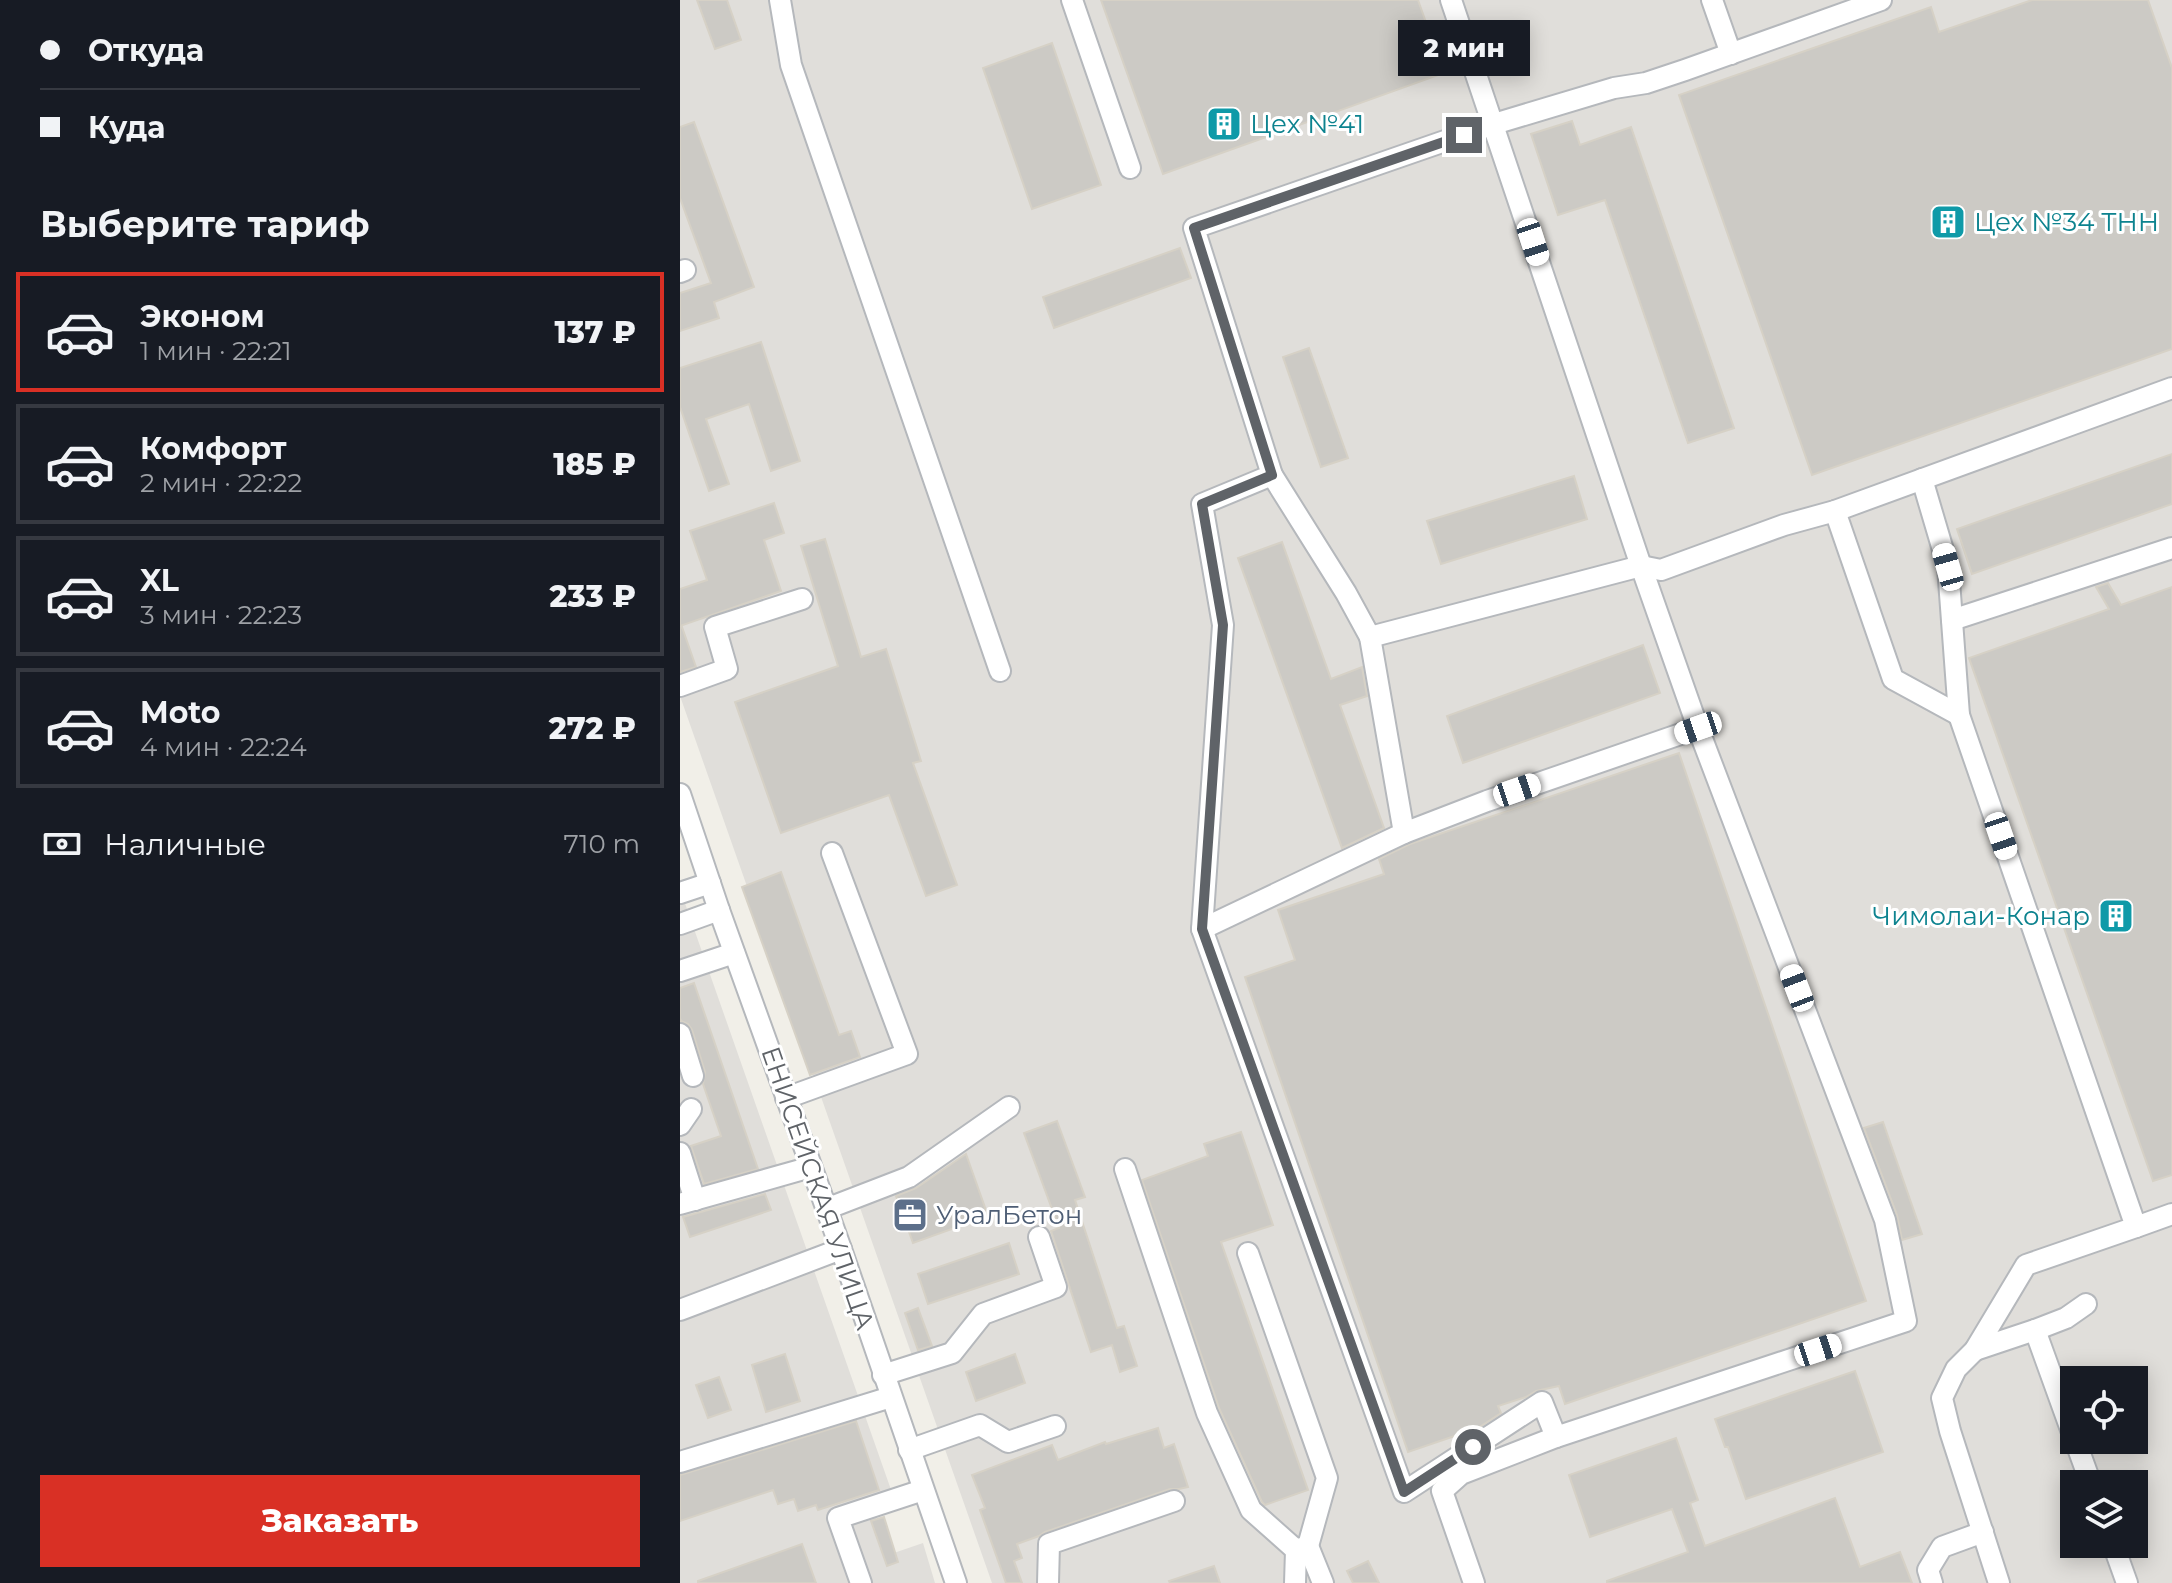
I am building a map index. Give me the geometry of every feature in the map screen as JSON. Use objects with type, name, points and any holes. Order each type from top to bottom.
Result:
[{"type":"street","points":[[780,0],[791,65],[1000,671]]},
{"type":"street","points":[[1072,0],[1130,168]]},
{"type":"street","points":[[1451,0],[1698,728],[1885,1220],[1906,1321],[1556,1437],[1461,1474],[1442,1491],[1474,1583]]},
{"type":"street","points":[[1712,0],[1731,54]]},
{"type":"street","points":[[1404,833],[1370,637],[1272,475],[1194,228],[1494,124],[1614,88],[1646,83],[1881,0]]},
{"type":"street","points":[[1370,637],[1641,566],[1661,570],[1784,525],[1835,511],[2172,388]]},
{"type":"street","points":[[1272,475],[1202,504],[1223,625],[1202,929],[1404,1492],[1542,1402],[1556,1437]]},
{"type":"street","points":[[1922,479],[1948,567],[1959,715],[2136,1227]]},
{"type":"street","points":[[1835,511],[1893,679],[1959,715]]},
{"type":"street","points":[[1952,620],[2172,548]]},
{"type":"street","points":[[680,686],[727,669],[715,627],[802,599]]},
{"type":"street","points":[[1202,929],[1404,833],[1698,728]]},
{"type":"street","name":"ЕНИСЕЙСКАЯ УЛИЦА","points":[[680,794],[956,1583]]},
{"type":"street","points":[[786,1098],[907,1054],[832,853]]},
{"type":"street","points":[[680,893],[710,883]]},
{"type":"street","points":[[680,924],[719,910]]},
{"type":"street","points":[[680,971],[734,953]]},
{"type":"street","points":[[680,1034],[693,1076]]},
{"type":"street","points":[[826,1209],[909,1177],[1009,1107]]},
{"type":"street","points":[[680,1153],[687,1202],[811,1167]]},
{"type":"street","points":[[1125,1169],[1207,1413],[1251,1510],[1302,1548],[1323,1583]]},
{"type":"street","points":[[1999,1583],[1942,1398],[1956,1369],[1975,1350],[2026,1265],[2172,1214]]},
{"type":"street","points":[[883,1375],[952,1353],[983,1314],[1056,1287],[1039,1237]]},
{"type":"street","points":[[680,1310],[841,1249]]},
{"type":"street","points":[[1248,1253],[1327,1478],[1302,1548],[1295,1583]]},
{"type":"street","points":[[1975,1350],[2066,1318],[2086,1304]]},
{"type":"street","points":[[2035,1330],[2060,1400]]},
{"type":"street","points":[[680,1462],[891,1397]]},
{"type":"street","points":[[909,1450],[980,1425],[1008,1442],[1055,1426]]},
{"type":"street","points":[[861,1583],[838,1518],[923,1490]]},
{"type":"street","points":[[1048,1583],[1049,1544],[1174,1501]]},
{"type":"street","points":[[1932,1583],[1928,1570],[1942,1547],[1983,1532]]},
{"type":"street","points":[[2118,1558],[2127,1583]]},
{"type":"shaded area","points":[[680,0],[2172,0],[2172,1583],[992,1583],[680,696]]},
{"type":"shaded area","points":[[680,889],[896,1504],[874,1512],[888,1555],[923,1543],[935,1583],[680,1583]]},
{"type":"building","points":[[697,0],[727,0],[741,40],[715,49]]},
{"type":"building","name":"Цех №41","points":[[1101,0],[1418,0],[1444,73],[1163,174]]},
{"type":"building","name":"Цех №34 ТНН","points":[[2032,0],[2148,0],[2172,68],[2172,349],[1812,475],[1679,95],[1931,7],[1939,32]]},
{"type":"building","points":[[1052,43],[1101,185],[1032,209],[983,68]]},
{"type":"building","points":[[1572,121],[1580,145],[1631,127],[1734,428],[1688,443],[1605,200],[1558,215],[1531,134]]},
{"type":"building","points":[[694,122],[754,287],[714,302],[719,318],[680,331],[680,293],[711,283],[680,198],[680,127]]},
{"type":"building","points":[[1180,248],[1191,278],[1054,328],[1043,297]]},
{"type":"building","points":[[761,342],[800,461],[771,471],[749,404],[706,419],[729,484],[709,491],[680,407],[680,368]]},
{"type":"building","points":[[1309,348],[1348,458],[1321,467],[1283,357]]},
{"type":"building","points":[[2172,454],[2172,504],[1972,574],[1957,529]]},
{"type":"building","points":[[1574,476],[1587,519],[1441,564],[1427,521]]},
{"type":"building","points":[[774,503],[784,533],[764,540],[781,591],[680,626],[680,589],[707,580],[690,531]]},
{"type":"building","points":[[825,539],[861,657],[886,649],[921,761],[913,763],[957,885],[926,896],[889,795],[781,833],[735,702],[838,666],[801,546]]},
{"type":"building","points":[[1282,542],[1331,679],[1362,667],[1367,696],[1340,705],[1384,828],[1342,848],[1238,558]]},
{"type":"building","name":"Чимолаи-Конар","points":[[2108,583],[2121,605],[2172,587],[2172,1175],[2153,1181],[1969,658],[2109,609],[2096,587]]},
{"type":"building","points":[[680,628],[696,667],[680,672]]},
{"type":"building","points":[[1643,645],[1660,693],[1463,763],[1447,716]]},
{"type":"building","points":[[1679,753],[1866,1301],[1565,1404],[1559,1386],[1536,1391],[1498,1406],[1501,1413],[1478,1428],[1408,1452],[1245,977],[1295,960],[1278,910],[1384,874],[1379,859],[1410,844]]},
{"type":"building","points":[[781,872],[839,1035],[851,1031],[860,1057],[810,1075],[742,887]]},
{"type":"building","points":[[694,983],[758,1169],[704,1184],[691,1146],[721,1136],[703,1084],[705,1072],[692,1030],[680,1018],[680,988]]},
{"type":"building","points":[[1057,1121],[1085,1197],[1075,1200],[1117,1328],[1124,1326],[1137,1366],[1120,1372],[1112,1345],[1091,1352],[1051,1231],[1059,1228],[1024,1133]]},
{"type":"building","points":[[1883,1122],[1922,1234],[1902,1240],[1897,1215],[1864,1128]]},
{"type":"building","points":[[1241,1132],[1273,1225],[1221,1242],[1308,1490],[1265,1505],[1219,1408],[1142,1180],[1208,1156],[1204,1144]]},
{"type":"building","points":[[966,1154],[988,1216],[913,1243],[896,1196],[916,1188]]},
{"type":"building","points":[[765,1194],[771,1210],[690,1237],[683,1217]]},
{"type":"building","points":[[1009,1243],[1019,1274],[928,1304],[918,1274]]},
{"type":"building","points":[[918,1308],[932,1346],[918,1350],[905,1313]]},
{"type":"building","points":[[785,1354],[800,1401],[766,1412],[752,1365]]},
{"type":"building","points":[[1015,1354],[1025,1383],[976,1401],[966,1372]]},
{"type":"building","points":[[1855,1371],[1883,1452],[1746,1499],[1715,1419]]},
{"type":"building","points":[[719,1377],[731,1410],[708,1418],[696,1385]]},
{"type":"building","points":[[856,1421],[879,1490],[818,1510],[816,1505],[798,1511],[794,1499],[778,1504],[773,1490],[680,1521],[680,1475]]},
{"type":"building","points":[[1158,1428],[1164,1448],[1174,1444],[1188,1487],[1170,1489],[1017,1544],[1022,1558],[1014,1561],[1022,1583],[1006,1583],[980,1510],[985,1508],[972,1475],[1052,1445],[1058,1460],[1105,1442]]},
{"type":"building","points":[[1676,1438],[1698,1500],[1690,1503],[1705,1546],[1835,1498],[1860,1567],[1900,1552],[1912,1583],[1607,1583],[1688,1552],[1672,1509],[1590,1537],[1569,1475]]},
{"type":"building","points":[[884,1517],[898,1562],[887,1566],[871,1521]]},
{"type":"building","points":[[802,1544],[816,1583],[698,1583],[698,1581]]},
{"type":"building","points":[[1368,1561],[1379,1583],[1353,1583],[1347,1571]]},
{"type":"building","points":[[1214,1566],[1220,1583],[1169,1581]]},
{"type":"place","name":"Цех №41","points":[[1224,124]]},
{"type":"place","name":"Цех №34 ТНН","points":[[1948,222]]},
{"type":"place","name":"Чимолаи-Конар","points":[[2116,916]]},
{"type":"place","name":"УралБетон","points":[[910,1215]]},
{"type":"route","points":[[1464,135],[1194,228],[1272,475],[1202,504],[1223,625],[1202,929],[1404,1492],[1473,1447]]}]
